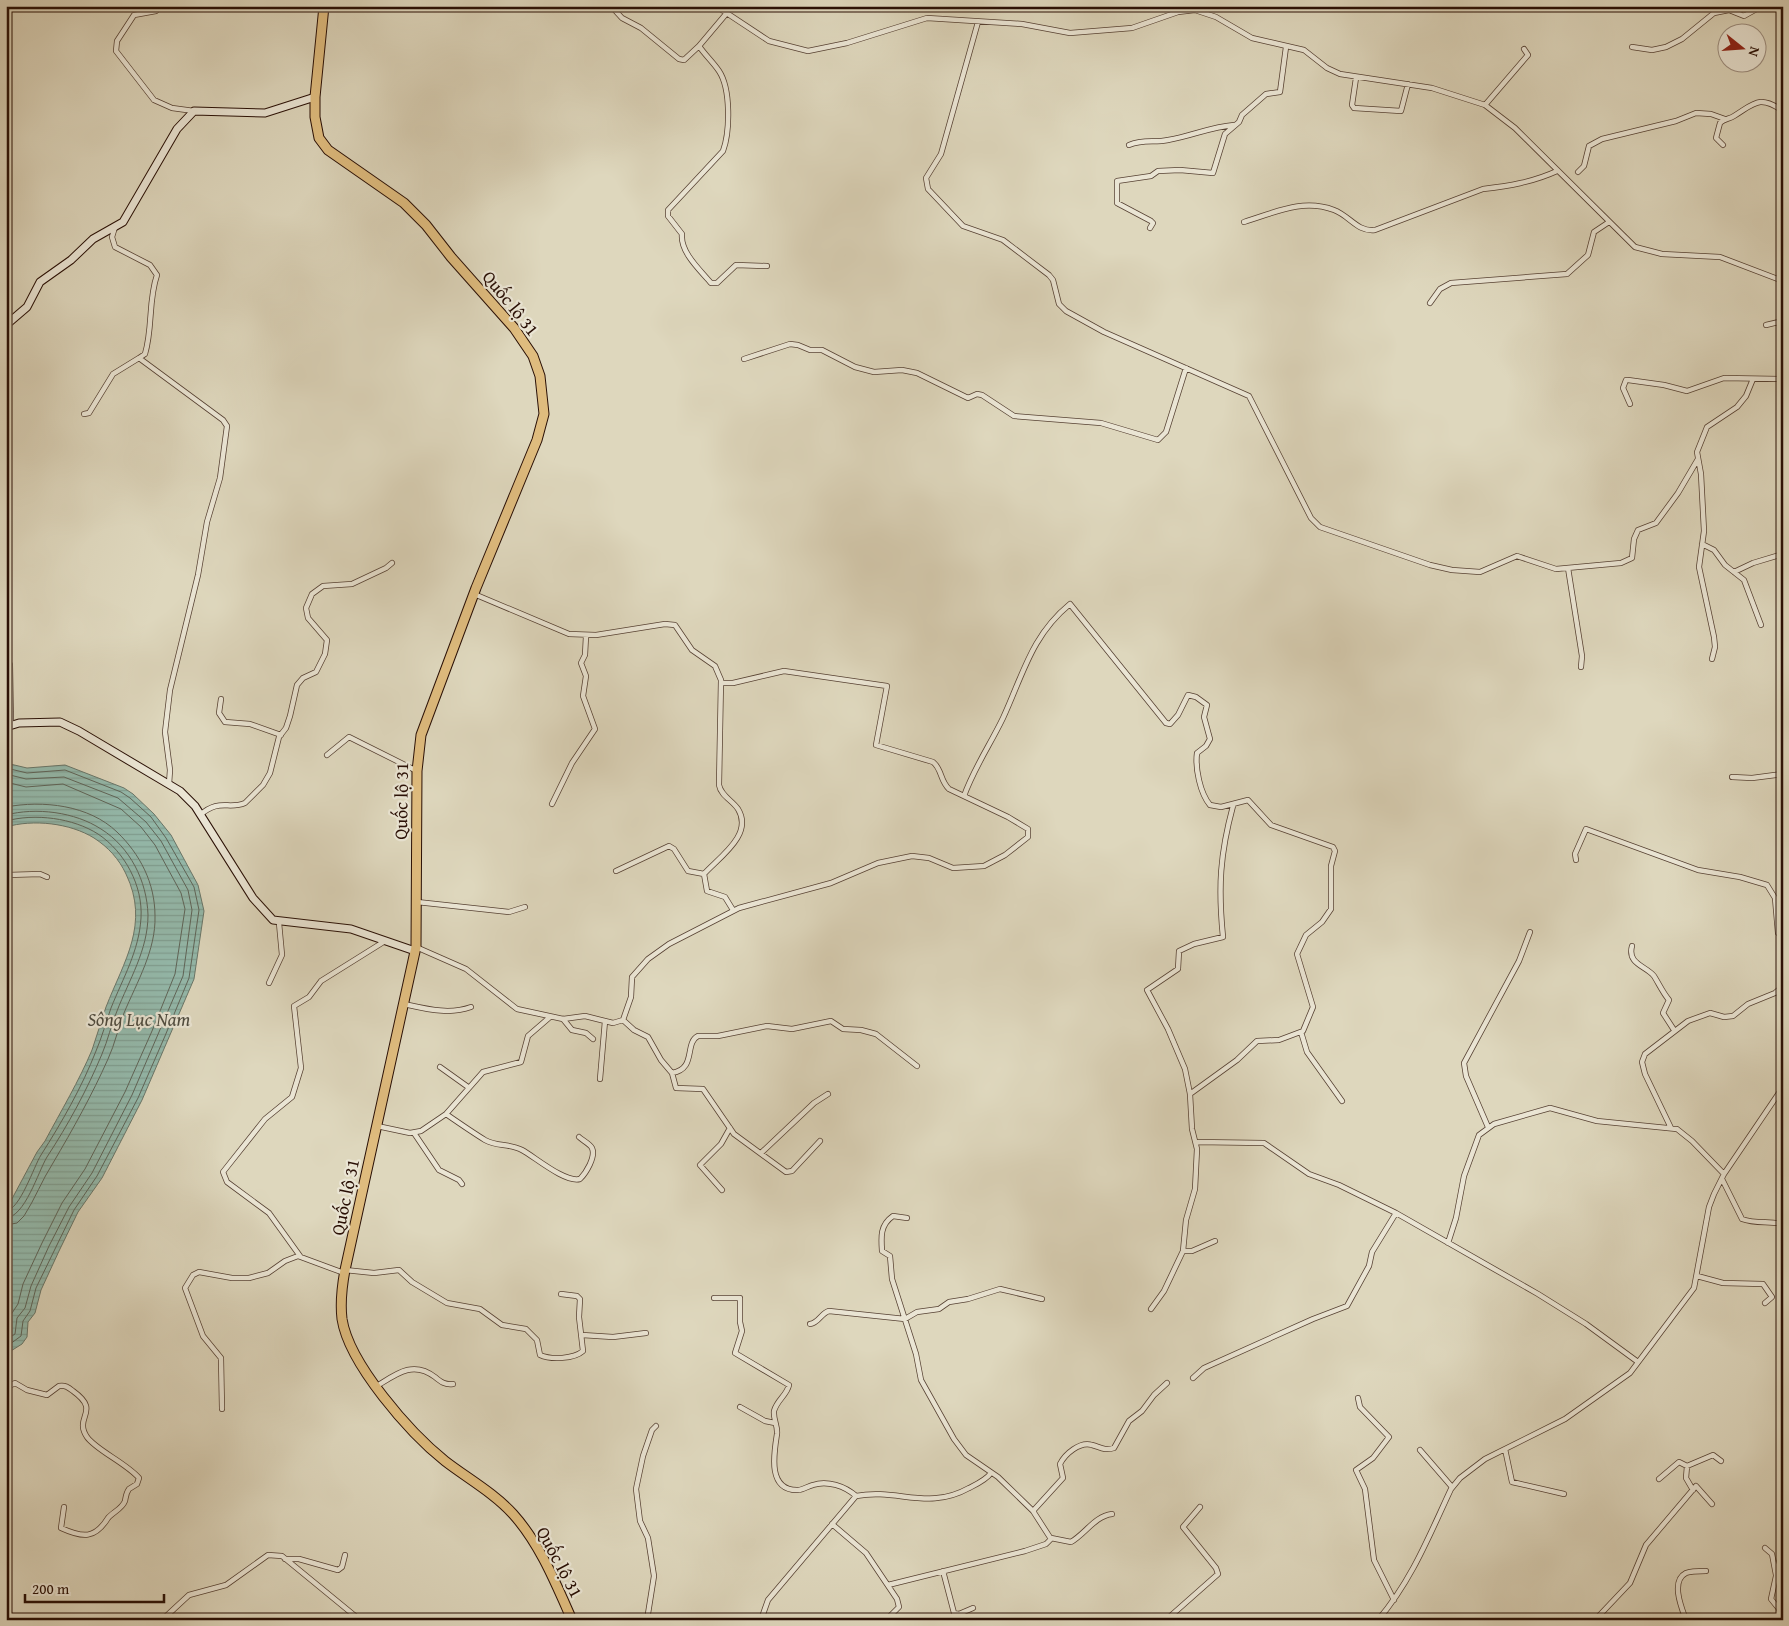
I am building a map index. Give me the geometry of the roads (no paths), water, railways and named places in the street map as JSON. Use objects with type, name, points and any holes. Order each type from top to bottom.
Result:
[{"type":"highway","name":"Quốc lộ 31","points":[[324,6],[315,97],[317,130],[323,144],[404,203],[428,227],[451,257],[514,328],[533,356],[540,376],[544,414],[541,427],[425,720],[419,747],[417,772],[416,949],[345,1271],[341,1293],[342,1321],[357,1357],[376,1386],[420,1438],[444,1460],[506,1507],[518,1520],[549,1569],[572,1620]]},
{"type":"street","points":[[162,6],[156,11],[134,15],[116,41],[116,51],[157,103],[172,108],[194,111],[264,113],[315,97]]},
{"type":"street","points":[[611,6],[622,18],[641,28],[679,59],[684,60],[699,46],[726,14]]},
{"type":"street","points":[[716,6],[769,41],[808,51],[848,43],[920,19],[944,17],[978,22],[1022,24],[1070,33],[1132,28],[1192,10],[1216,17],[1252,38],[1304,50],[1332,71],[1356,78],[1408,84],[1462,96],[1485,105],[1515,128],[1631,245],[1639,249],[1662,254],[1720,258],[1783,281]]},
{"type":"street","points":[[1632,47],[1658,50],[1682,38],[1709,14],[1729,10],[1744,16],[1762,6]]},
{"type":"street","points":[[978,22],[941,154],[926,178],[928,189],[963,226],[1003,240],[1049,276],[1053,280],[1059,304],[1066,311],[1104,332],[1249,396],[1311,518],[1320,526],[1443,568],[1480,572],[1519,556],[1547,568],[1621,563],[1630,559],[1633,555],[1636,532],[1656,523],[1678,493],[1698,459]]},
{"type":"street","points":[[699,46],[720,72],[723,79],[728,135],[723,151],[668,210],[668,216],[682,234],[681,241],[684,248],[711,284],[717,283],[736,265],[767,266]]},
{"type":"street","points":[[1150,228],[1153,223],[1151,221],[1117,203],[1117,181],[1151,176],[1158,171],[1180,170],[1213,173],[1224,136],[1236,125],[1242,115],[1266,94],[1280,92],[1286,47]]},
{"type":"street","points":[[1485,105],[1528,55],[1524,49]]},
{"type":"street","points":[[1356,78],[1352,105],[1354,108],[1401,111],[1408,84]]},
{"type":"street","points":[[1723,145],[1715,135],[1720,123],[1732,117],[1749,104],[1758,102],[1771,104],[1783,111]]},
{"type":"street","points":[[6,325],[27,307],[40,282],[71,260],[92,239],[115,227],[128,215],[177,129],[194,111]]},
{"type":"street","points":[[1578,172],[1584,166],[1589,146],[1602,138],[1676,121],[1696,113],[1712,114],[1725,119]]},
{"type":"street","points":[[1129,145],[1140,141],[1166,141],[1213,127],[1236,125]]},
{"type":"street","points":[[1244,222],[1286,207],[1317,205],[1344,214],[1364,230],[1375,230],[1483,189],[1493,189],[1527,182],[1557,171]]},
{"type":"street","points":[[1430,303],[1440,289],[1450,283],[1532,278],[1570,272],[1588,255],[1594,232],[1609,222]]},
{"type":"street","points":[[84,414],[89,413],[113,374],[145,354],[148,346],[152,320],[152,292],[157,275],[150,265],[115,247],[112,238],[115,227]]},
{"type":"street","points":[[1766,325],[1783,321]]},
{"type":"street","points":[[744,359],[790,344],[798,345],[810,350],[822,350],[855,367],[869,371],[902,370],[917,373],[968,398],[977,394],[982,395],[1014,416],[1101,423],[1158,440],[1166,432],[1186,368]]},
{"type":"street","points":[[139,358],[222,420],[227,426],[220,478],[207,522],[198,575],[170,690],[165,732],[170,770],[169,784]]},
{"type":"street","points":[[1630,404],[1624,388],[1626,380],[1687,390],[1718,380],[1783,378]]},
{"type":"street","points":[[1712,659],[1715,647],[1714,637],[1699,567],[1704,531],[1698,448],[1705,430],[1740,404],[1754,379]]},
{"type":"street","points":[[1702,544],[1714,550],[1725,565],[1744,580],[1761,625]]},
{"type":"street","points":[[1734,572],[1753,563],[1783,554]]},
{"type":"street","points":[[200,815],[208,808],[224,804],[242,804],[254,796],[270,773],[281,735],[288,723],[297,685],[303,678],[316,672],[325,654],[327,640],[308,618],[308,600],[323,586],[352,584],[386,568],[392,563]]},
{"type":"street","points":[[1568,568],[1578,644],[1582,656],[1581,667]]},
{"type":"street","points":[[474,594],[556,629],[586,636],[665,624],[675,625],[692,650],[715,666],[721,683],[719,785],[722,792],[739,812],[740,824],[735,842],[704,874]]},
{"type":"street","points":[[964,796],[976,766],[1002,720],[1011,693],[1036,640],[1070,604],[1166,723],[1170,724],[1177,717],[1188,696],[1196,696],[1205,703],[1207,708],[1204,717],[1210,739],[1196,755],[1202,789],[1210,805],[1233,806],[1248,800],[1271,824],[1331,845],[1335,851],[1331,866],[1331,909],[1322,922],[1306,935],[1297,954],[1313,1007],[1301,1032],[1307,1052],[1342,1101]]},
{"type":"street","points":[[552,804],[572,763],[595,729],[583,696],[586,676],[581,663],[585,655],[586,636]]},
{"type":"street","points":[[6,654],[10,665],[9,725],[50,721],[69,726],[185,795],[268,917],[279,923],[346,928],[416,949],[466,969],[517,1009],[563,1020],[586,1016],[615,1023],[623,1020]]},
{"type":"street","points":[[623,1020],[631,997],[632,977],[645,962],[668,944],[733,910],[782,894],[831,883],[878,863],[906,857],[923,856],[957,869],[984,866],[1028,837],[1029,832],[1025,827],[964,796],[955,794],[944,784],[938,766],[933,762],[876,744],[887,686],[784,671],[733,683],[721,683]]},
{"type":"street","points":[[221,699],[219,713],[225,722],[257,726],[281,735]]},
{"type":"street","points":[[327,756],[349,737],[417,772]]},
{"type":"street","points":[[1732,777],[1752,778],[1783,774]]},
{"type":"street","points":[[1151,1309],[1164,1292],[1183,1252],[1186,1220],[1194,1189],[1196,1142],[1192,1129],[1187,1078],[1175,1046],[1147,990],[1178,969],[1179,951],[1194,944],[1223,937],[1219,893],[1220,868],[1233,806]]},
{"type":"street","points":[[1576,860],[1575,854],[1586,829],[1698,870],[1740,877],[1764,884],[1775,898],[1778,929],[1783,937]]},
{"type":"street","points":[[616,871],[669,846],[674,849],[688,871],[704,874]]},
{"type":"street","points":[[6,923],[9,908],[8,875],[40,874],[47,877]]},
{"type":"street","points":[[704,874],[707,891],[725,897],[733,910]]},
{"type":"street","points":[[417,902],[509,912],[525,907]]},
{"type":"street","points":[[269,983],[282,955],[279,923]]},
{"type":"street","points":[[1488,1127],[1466,1076],[1464,1062],[1519,961],[1530,932]]},
{"type":"street","points":[[385,941],[321,981],[310,997],[294,1006],[301,1070],[294,1094],[265,1119],[223,1172],[227,1182],[269,1213],[300,1256],[345,1271],[374,1273],[398,1270],[412,1282],[442,1300],[485,1311],[506,1326],[526,1329],[537,1340],[540,1355],[545,1357],[561,1358],[582,1353],[579,1297],[561,1294]]},
{"type":"street","points":[[1632,946],[1631,953],[1635,961],[1653,975],[1669,1000],[1663,1013],[1674,1030]]},
{"type":"street","points":[[1671,1128],[1645,1074],[1642,1062],[1645,1054],[1674,1030],[1706,1014],[1733,1016],[1748,1004],[1775,993],[1783,986]]},
{"type":"street","points":[[404,1004],[429,1010],[457,1013],[471,1007]]},
{"type":"street","points":[[377,1126],[414,1133],[428,1127],[446,1114],[468,1087],[486,1070],[521,1062],[528,1036],[550,1017]]},
{"type":"street","points":[[563,1020],[572,1030],[586,1033],[593,1039]]},
{"type":"street","points":[[623,1020],[634,1030],[648,1037],[661,1060],[672,1073],[677,1088],[699,1088],[705,1091],[730,1128],[742,1141],[762,1153],[783,1170],[790,1172],[820,1142]]},
{"type":"street","points":[[600,1079],[605,1021]]},
{"type":"street","points":[[672,1073],[680,1070],[688,1061],[691,1043],[698,1036],[718,1036],[767,1026],[792,1029],[827,1021],[834,1022],[843,1029],[861,1030],[876,1034],[917,1066]]},
{"type":"street","points":[[1190,1094],[1237,1060],[1257,1041],[1281,1040],[1301,1032]]},
{"type":"street","points":[[440,1067],[468,1087]]},
{"type":"street","points":[[1378,1620],[1416,1567],[1452,1487],[1468,1470],[1572,1414],[1625,1379],[1689,1296],[1697,1276],[1709,1207],[1723,1177],[1783,1087]]},
{"type":"street","points":[[762,1153],[814,1103],[828,1094]]},
{"type":"street","points":[[1448,1243],[1456,1218],[1464,1176],[1477,1137],[1488,1127],[1554,1108],[1597,1122],[1680,1130],[1688,1136],[1723,1177],[1742,1219],[1754,1223],[1768,1221],[1783,1224]]},
{"type":"street","points":[[446,1114],[485,1140],[496,1145],[506,1144],[515,1146],[540,1163],[574,1180],[580,1179],[587,1172],[592,1152],[591,1146],[579,1137]]},
{"type":"street","points":[[722,1190],[700,1165],[721,1144],[730,1128]]},
{"type":"street","points":[[414,1133],[439,1170],[459,1180],[462,1184]]},
{"type":"street","points":[[1196,1142],[1261,1142],[1309,1174],[1339,1185],[1396,1213],[1567,1311],[1638,1362]]},
{"type":"street","points":[[1193,1378],[1204,1368],[1312,1319],[1347,1306],[1369,1266],[1372,1252],[1396,1213]]},
{"type":"street","points":[[907,1218],[891,1217],[885,1224],[881,1234],[882,1251],[890,1256],[892,1279],[921,1380],[954,1439],[966,1455],[998,1477],[1033,1511],[1051,1538],[1071,1542],[1084,1534],[1102,1516],[1112,1514]]},
{"type":"street","points":[[1183,1252],[1192,1251],[1215,1241]]},
{"type":"street","points":[[222,1409],[220,1358],[203,1336],[185,1288],[193,1275],[199,1272],[232,1278],[249,1278],[268,1273],[285,1261],[300,1256]]},
{"type":"street","points":[[1697,1276],[1723,1283],[1763,1284],[1772,1297],[1765,1304]]},
{"type":"street","points":[[810,1324],[815,1323],[825,1312],[829,1311],[904,1319],[917,1312],[939,1309],[949,1302],[968,1300],[1000,1289],[1042,1299]]},
{"type":"street","points":[[714,1298],[740,1298],[742,1331],[735,1353],[788,1383],[788,1390],[776,1405],[774,1414],[777,1431],[773,1461],[781,1484],[797,1490],[816,1484],[828,1483],[839,1486],[856,1496],[889,1494],[923,1499],[944,1498],[964,1491],[991,1473]]},
{"type":"street","points":[[582,1335],[613,1337],[646,1333]]},
{"type":"street","points":[[376,1386],[402,1370],[411,1368],[425,1371],[446,1384],[453,1384]]},
{"type":"street","points":[[6,1388],[15,1383],[27,1390],[47,1395],[59,1386],[68,1387],[84,1399],[86,1403],[84,1427],[87,1438],[139,1478],[137,1484],[129,1489],[124,1502],[109,1517],[106,1524],[91,1535],[85,1536],[61,1528],[64,1507]]},
{"type":"street","points":[[1033,1511],[1063,1478],[1060,1464],[1068,1454],[1078,1446],[1090,1444],[1100,1450],[1114,1448],[1129,1421],[1142,1411],[1154,1394],[1167,1383]]},
{"type":"street","points":[[1358,1398],[1360,1407],[1389,1437],[1373,1458],[1356,1470],[1365,1489],[1374,1560],[1394,1600]]},
{"type":"street","points":[[740,1407],[764,1421],[775,1423]]},
{"type":"street","points":[[647,1620],[654,1576],[648,1538],[640,1521],[636,1490],[642,1460],[652,1430],[656,1426]]},
{"type":"street","points":[[1505,1449],[1512,1482],[1564,1494]]},
{"type":"street","points":[[1420,1450],[1452,1487]]},
{"type":"street","points":[[1687,1466],[1714,1455],[1721,1461]]},
{"type":"street","points":[[1658,1478],[1680,1462],[1687,1466]]},
{"type":"street","points":[[1687,1466],[1686,1478],[1693,1490]]},
{"type":"street","points":[[1595,1620],[1630,1583],[1646,1545],[1697,1486],[1712,1504]]},
{"type":"street","points":[[760,1620],[768,1600],[856,1496]]},
{"type":"street","points":[[1166,1620],[1218,1574],[1216,1568],[1182,1527],[1200,1507]]},
{"type":"street","points":[[832,1524],[866,1553],[888,1585],[899,1606],[886,1620]]},
{"type":"street","points":[[888,1585],[1046,1544],[1051,1538]]},
{"type":"street","points":[[1765,1548],[1772,1554],[1776,1575]]},
{"type":"street","points":[[162,1620],[189,1595],[226,1585],[268,1555],[278,1554],[360,1620]]},
{"type":"street","points":[[285,1559],[299,1559],[338,1570],[342,1567],[345,1555]]},
{"type":"street","points":[[1783,1557],[1770,1599],[1783,1614]]},
{"type":"street","points":[[943,1571],[954,1613],[959,1614],[973,1608]]},
{"type":"street","points":[[1686,1620],[1678,1599],[1681,1578],[1685,1574],[1706,1571]]},
{"type":"water","name":"Sông Lục Nam","points":[[6,763],[27,768],[65,765],[124,788],[133,794],[154,814],[171,835],[198,885],[204,911],[194,979],[142,1100],[102,1178],[78,1212],[59,1251],[41,1290],[35,1313],[28,1322],[27,1337],[22,1344],[6,1354],[6,1210],[70,1096],[92,1050],[106,1007],[132,942],[136,909],[133,892],[120,863],[104,845],[94,838],[74,829],[51,824],[28,823],[6,827]]}]
